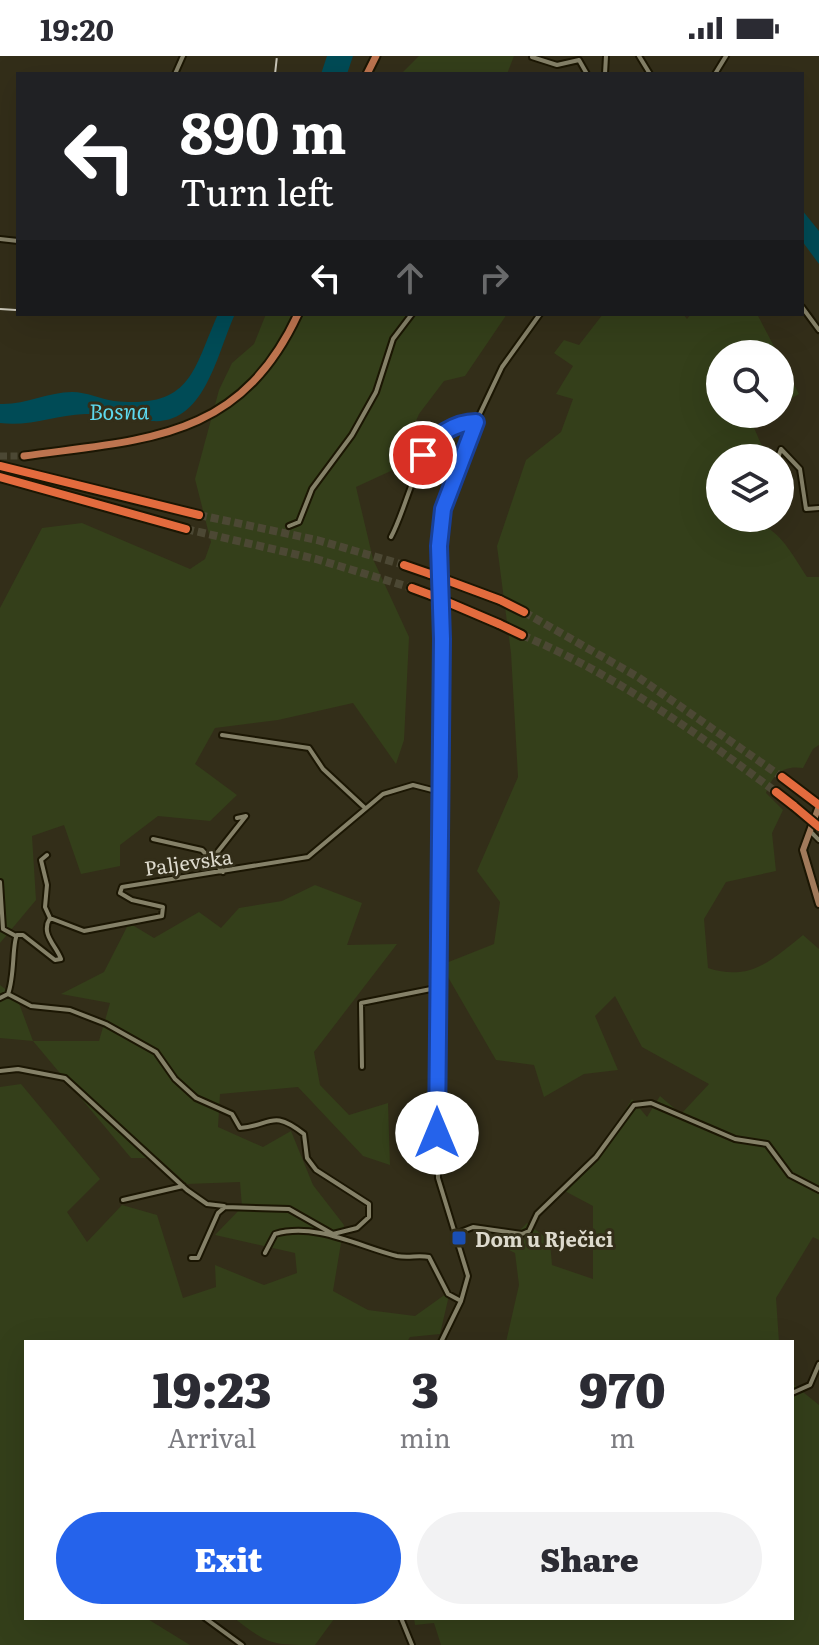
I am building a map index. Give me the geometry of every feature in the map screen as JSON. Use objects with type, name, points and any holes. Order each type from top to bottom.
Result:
[{"type":"highway","points":[[0,466],[199,515]]},
{"type":"highway","points":[[0,477],[186,529]]},
{"type":"highway","points":[[404,565],[500,600],[524,612]]},
{"type":"highway","points":[[412,588],[522,635]]},
{"type":"highway","points":[[782,777],[819,806]]},
{"type":"highway","points":[[776,792],[819,827]]},
{"type":"main road","points":[[24,456],[133,443],[198,422],[235,398],[264,369],[287,337],[297,316]]},
{"type":"main road","points":[[819,806],[803,842],[804,856],[819,904]]},
{"type":"street","points":[[532,57],[557,65],[579,60],[586,72]]},
{"type":"street","points":[[804,310],[819,330]]},
{"type":"street","points":[[289,526],[299,522],[312,489],[352,435],[376,392],[393,339],[410,316]]},
{"type":"street","points":[[442,1340],[461,1301],[468,1276],[438,1178],[439,546],[443,509],[476,422],[502,367],[539,316]]},
{"type":"street","points":[[391,537],[427,449],[460,423],[476,422]]},
{"type":"street","points":[[794,460],[806,509],[819,508]]},
{"type":"street","points":[[222,735],[309,748],[323,769],[365,808]]},
{"type":"street","name":"Paljevska","points":[[50,918],[84,931],[162,916],[163,907],[126,898],[120,890],[127,886],[308,857],[383,794],[406,786],[440,792]]},
{"type":"street","points":[[212,859],[246,818],[244,814],[237,818]]},
{"type":"street","points":[[809,830],[819,840]]},
{"type":"street","points":[[153,839],[198,848],[223,872]]},
{"type":"street","points":[[0,882],[3,929],[16,936],[23,935],[59,960],[61,955],[47,931],[50,918],[45,907],[47,885],[41,860],[47,855]]},
{"type":"street","points":[[0,998],[8,994],[15,972],[16,936]]},
{"type":"street","points":[[362,1067],[361,1003],[436,988]]},
{"type":"street","points":[[8,994],[31,1006],[70,1010],[106,1024],[156,1052],[175,1079],[196,1098],[232,1114],[240,1128],[271,1119],[295,1127],[304,1134],[307,1158],[316,1170],[369,1204],[369,1217],[357,1228],[333,1234],[279,1232],[271,1238],[265,1253]]},
{"type":"street","points":[[0,1071],[18,1069],[65,1078],[183,1186],[207,1204],[289,1209],[333,1234],[399,1256],[429,1257],[448,1294],[461,1301]]},
{"type":"street","points":[[455,1234],[473,1227],[522,1234],[529,1231],[544,1207],[596,1157],[630,1108],[644,1102],[668,1109],[735,1139],[767,1144],[790,1175],[819,1190]]},
{"type":"street","points":[[123,1200],[183,1186]]},
{"type":"street","points":[[191,1258],[198,1258],[218,1213],[226,1207]]},
{"type":"street","points":[[794,1392],[810,1385],[819,1364]]},
{"type":"street","points":[[208,1620],[242,1645]]},
{"type":"street","points":[[402,1620],[412,1645]]},
{"type":"green space","points":[[419,56],[514,56],[508,72],[403,72]]},
{"type":"green space","points":[[265,316],[506,316],[465,376],[444,381],[419,414],[395,469],[356,487],[373,559],[409,637],[404,740],[396,764],[353,703],[278,720],[215,728],[195,764],[237,795],[210,821],[158,816],[120,845],[120,866],[81,874],[64,825],[32,836],[36,900],[0,943],[0,608],[42,528],[82,523],[190,569],[205,559],[211,542],[195,479],[219,390],[232,363],[254,344]]},
{"type":"green space","points":[[601,316],[685,316],[687,319],[689,316],[758,316],[771,340],[706,340],[706,428],[754,428],[761,444],[706,444],[706,532],[774,532],[807,577],[819,577],[819,745],[813,749],[803,768],[780,772],[766,793],[783,810],[772,833],[776,871],[726,882],[704,919],[708,968],[723,972],[760,966],[803,935],[819,949],[819,1240],[813,1237],[776,1298],[779,1340],[506,1340],[519,1285],[515,1253],[474,1233],[484,1226],[515,1235],[527,1223],[550,1241],[552,1265],[593,1279],[593,1206],[561,1189],[603,1146],[632,1099],[647,1117],[660,1096],[681,1114],[709,1084],[642,1047],[615,996],[595,1016],[618,1070],[584,1074],[544,1097],[534,1065],[496,1060],[441,965],[494,944],[500,902],[477,871],[518,777],[511,653],[497,546],[526,460],[561,432],[573,399],[556,394],[573,366],[554,353],[564,340],[579,345]]},
{"type":"green space","points":[[315,885],[362,903],[347,945],[397,944],[314,1052],[320,1085],[349,1115],[388,1103],[390,1165],[363,1156],[298,1087],[220,1094],[218,1127],[263,1147],[291,1131],[313,1185],[344,1225],[333,1291],[368,1310],[415,1316],[450,1291],[440,1334],[410,1337],[408,1340],[24,1340],[24,1620],[149,1620],[190,1645],[0,1645],[0,1087],[21,1084],[100,1179],[67,1212],[87,1242],[122,1205],[157,1215],[183,1298],[216,1287],[215,1265],[264,1285],[297,1273],[295,1253],[215,1235],[242,1207],[240,1182],[187,1184],[158,1158],[131,1158],[33,1041],[99,1041],[110,1003],[61,994],[104,972],[129,923],[154,938],[199,912],[221,928],[239,908],[282,901]]},
{"type":"green space","points":[[0,985],[17,998],[33,1041],[0,1038]]},
{"type":"green space","points":[[794,1385],[819,1405],[819,1645],[441,1645],[434,1623],[415,1625],[414,1620],[794,1620]]},
{"type":"green space","points":[[237,1620],[333,1620],[315,1645],[279,1644],[255,1634]]},
{"type":"water","points":[[327,56],[353,56],[348,72],[322,72]]},
{"type":"water","points":[[804,212],[819,231],[819,264],[804,244]]},
{"type":"water","name":"Bosna","points":[[217,316],[234,316],[207,384],[185,411],[170,419],[152,421],[85,414],[0,423],[0,404],[54,394],[78,392],[114,401],[160,399],[186,382]]},
{"type":"tunnel","points":[[0,456],[24,456]]},
{"type":"tunnel","points":[[199,515],[317,540],[404,565]]},
{"type":"tunnel","points":[[186,529],[316,559],[412,588]]},
{"type":"tunnel","points":[[524,612],[638,677],[782,777]]},
{"type":"tunnel","points":[[522,635],[622,686],[776,792]]},
{"type":"railway","points":[[275,72],[277,56]]},
{"type":"railway","points":[[0,309],[16,310]]},
{"type":"place","name":"Dom u Rječici","points":[[459,1238]]},
{"type":"route","points":[[423,455],[432,442],[454,426],[476,422],[443,509],[439,546],[442,639],[437,1133]]}]
